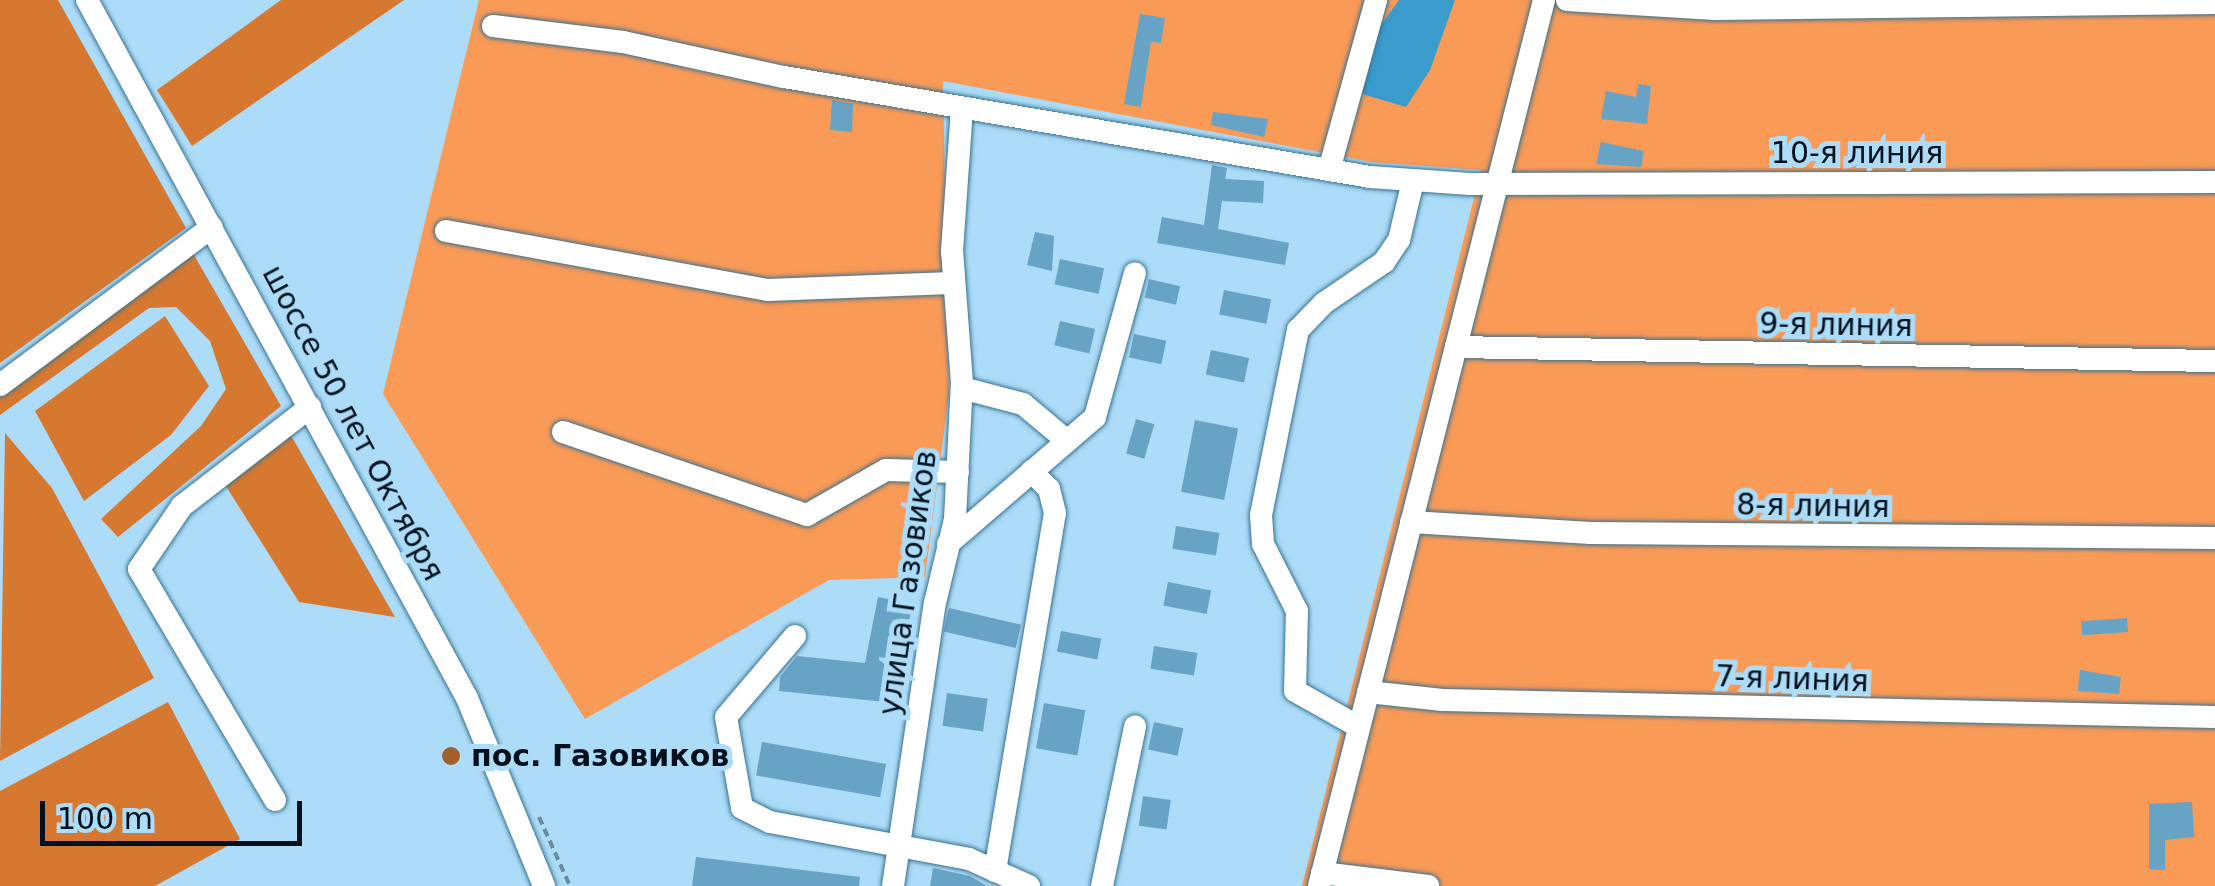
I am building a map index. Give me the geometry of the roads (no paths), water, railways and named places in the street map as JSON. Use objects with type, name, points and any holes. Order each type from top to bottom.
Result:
[{"type":"street","name":"шоссе 50 лет Октября","points":[[87,0],[467,698],[544,886]]},
{"type":"street","points":[[1329,170],[1376,0]]},
{"type":"street","points":[[1428,886],[1321,879],[1544,0]]},
{"type":"street","points":[[1567,0],[1716,9],[2215,4]]},
{"type":"street","name":"10-я линия","points":[[493,26],[623,42],[962,108],[1329,170],[1414,180],[2215,182]]},
{"type":"street","name":"улица Газовиков","points":[[893,886],[958,472],[962,388],[954,283],[962,108]]},
{"type":"street","points":[[1359,727],[1295,691],[1297,611],[1262,544],[1261,515],[1298,330],[1324,302],[1384,262],[1399,240],[1414,180]]},
{"type":"street","points":[[0,385],[212,227]]},
{"type":"street","points":[[446,231],[768,290],[954,283]]},
{"type":"street","points":[[948,544],[1095,418],[1135,273]]},
{"type":"street","name":"9-я линия","points":[[1456,347],[2215,360]]},
{"type":"street","points":[[962,388],[1023,404],[1066,440]]},
{"type":"street","points":[[276,800],[139,569],[182,506],[310,408]]},
{"type":"street","points":[[563,432],[807,515],[886,470],[958,472]]},
{"type":"street","points":[[995,871],[1056,512],[1048,489],[1031,471]]},
{"type":"street","name":"8-я линия","points":[[1411,522],[1591,533],[2215,538]]},
{"type":"street","points":[[794,636],[726,717],[742,808],[770,822],[900,844],[995,871],[1029,886]]},
{"type":"street","name":"7-я линия","points":[[1368,692],[1444,700],[2215,717]]},
{"type":"street","points":[[1102,886],[1135,726]]},
{"type":"water","points":[[1399,0],[1455,0],[1430,70],[1406,107],[1362,94],[1381,25]]},
{"type":"place","name":"пос. Газовиков","points":[[451,756]]}]
